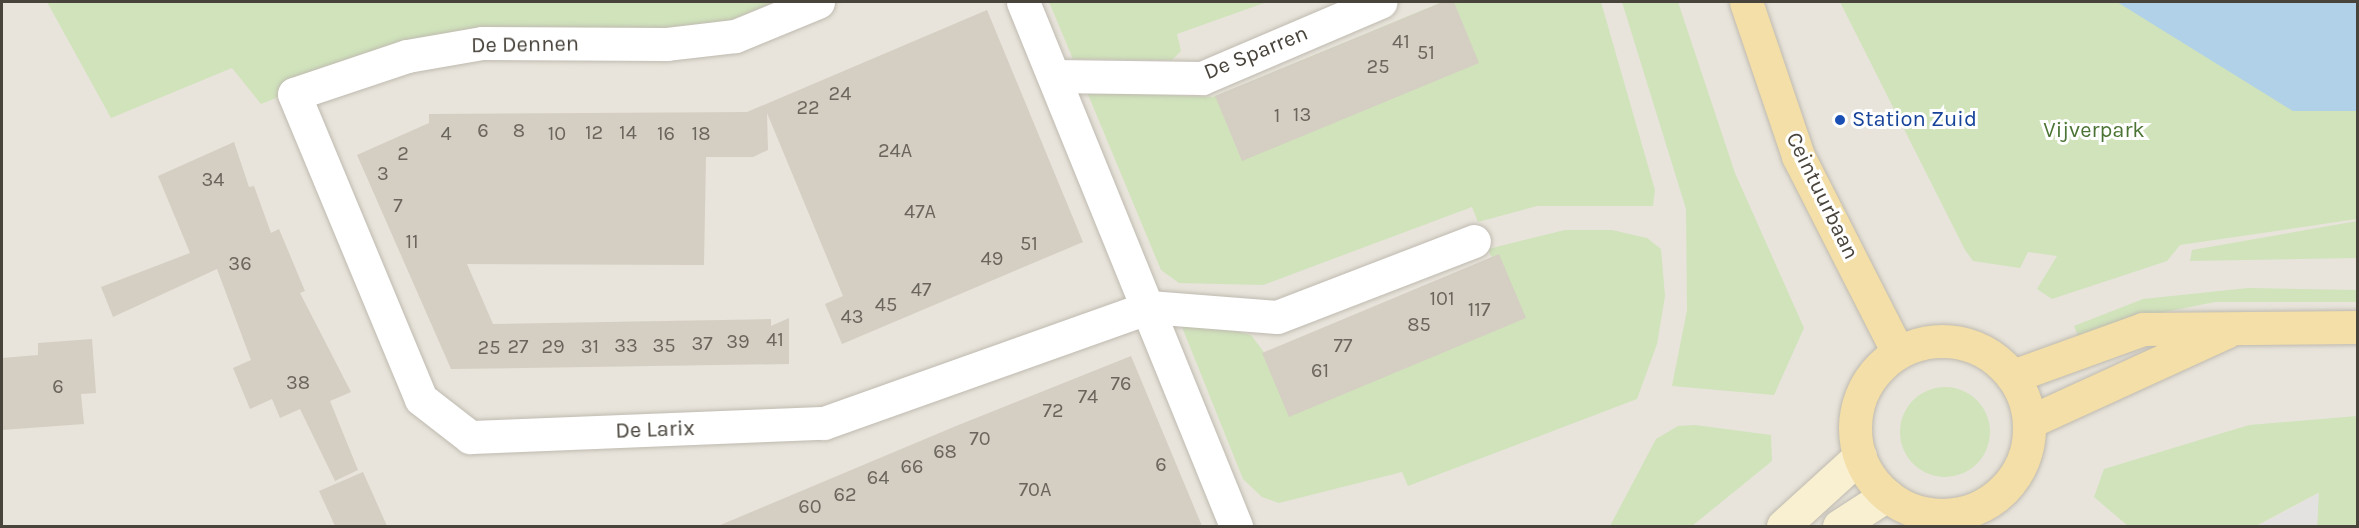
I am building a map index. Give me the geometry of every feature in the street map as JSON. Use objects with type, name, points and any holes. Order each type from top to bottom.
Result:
[{"type":"main road","name":"Ceintuurbaan","points":[[1746,2],[1798,156],[1898,352]]},
{"type":"main road","points":[[2013,376],[2144,329],[2241,325],[2358,327]]},
{"type":"main road","points":[[2029,422],[2241,325]]},
{"type":"main road","points":[[1928,341],[1960,342],[1989,354],[2013,376],[2029,422],[2024,459],[2005,489],[1986,503],[1938,515],[1911,510],[1887,495],[1860,456],[1855,426],[1860,397],[1875,372],[1898,352],[1928,341]]},
{"type":"main road","points":[[1783,526],[1860,456]]},
{"type":"main road","points":[[1839,526],[1887,495]]},
{"type":"street","name":"De Dennen","points":[[316,153],[294,94],[407,56],[482,43],[667,44],[735,36],[818,2]]},
{"type":"street","points":[[1023,2],[1149,307],[1236,526]]},
{"type":"street","name":"De Sparren","points":[[1054,76],[1202,78],[1380,2]]},
{"type":"street","name":"De Larix","points":[[316,153],[421,399],[470,437],[824,423],[1149,307]]},
{"type":"street","points":[[1149,307],[1277,317],[1474,241]]},
{"type":"shaded area","points":[[2,2],[2357,2],[2357,526],[2,526]]},
{"type":"shaded area","points":[[2319,493],[2317,526],[2256,526],[2269,520]]},
{"type":"green space","points":[[47,2],[774,2],[728,21],[380,57],[261,104],[232,68],[111,118]]},
{"type":"green space","points":[[1049,2],[1267,2],[1177,34],[1181,51],[1172,60],[1073,59]]},
{"type":"green space","points":[[1442,2],[1601,2],[1655,190],[1653,206],[1537,206],[1478,222],[1472,207],[1263,285],[1179,283],[1161,270],[1087,92],[1213,97]]},
{"type":"green space","points":[[1622,2],[1678,2],[1735,173],[1804,328],[1774,395],[1672,386],[1687,310],[1686,209]]},
{"type":"green space","name":"Vijverpark","points":[[1840,2],[2357,2],[2357,219],[2180,245],[2167,261],[2052,299],[2037,289],[2057,256],[2028,252],[2020,268],[1973,261],[1965,250]]},
{"type":"green space","points":[[2357,221],[2357,258],[2190,261],[2192,250]]},
{"type":"green space","points":[[1565,230],[1612,230],[1647,238],[1661,249],[1665,296],[1657,344],[1637,399],[1408,486],[1402,472],[1279,503],[1262,497],[1243,479],[1178,317],[1251,335],[1266,355],[1496,268],[1488,249]]},
{"type":"green space","points":[[2248,288],[2357,290],[2357,302],[2215,302],[2155,314],[2079,338],[2074,326],[2143,299]]},
{"type":"green space","points":[[1945,387],[1962,390],[1977,400],[1987,415],[1990,432],[1987,449],[1977,464],[1962,474],[1945,477],[1928,474],[1913,464],[1903,449],[1900,432],[1903,415],[1913,400],[1928,390]]},
{"type":"green space","points":[[2357,416],[2357,526],[2317,526],[2318,493],[2256,526],[2128,526],[2094,497],[2104,469],[2249,425]]},
{"type":"green space","points":[[1695,425],[1771,435],[1772,461],[1692,526],[1610,526],[1656,439],[1678,426]]},
{"type":"water","points":[[2117,2],[2357,2],[2357,111],[2293,111]]},
{"type":"building","points":[[1443,2],[1454,2],[1479,63],[1242,161],[1215,96]]},
{"type":"building","points":[[987,10],[1083,242],[842,344],[825,304],[843,296],[767,113],[768,150],[753,157],[706,157],[704,265],[467,264],[493,324],[771,319],[771,326],[789,318],[789,364],[451,369],[357,155],[429,123],[429,114],[747,112]]},
{"type":"building","points":[[234,142],[249,187],[254,186],[271,233],[279,229],[305,291],[300,293],[351,392],[330,401],[358,470],[335,481],[300,409],[280,418],[272,399],[250,409],[233,368],[251,360],[217,269],[113,317],[101,287],[190,253],[158,176]]},
{"type":"building","points":[[1499,254],[1526,318],[1289,417],[1262,353]]},
{"type":"building","points":[[92,339],[96,393],[81,394],[84,424],[2,430],[2,358],[38,355],[38,343]]},
{"type":"building","points":[[1131,356],[1202,526],[718,526],[956,426]]},
{"type":"building","points":[[363,472],[387,526],[335,526],[319,491]]},
{"type":"place","name":"Station Zuid","points":[[1840,120]]}]
